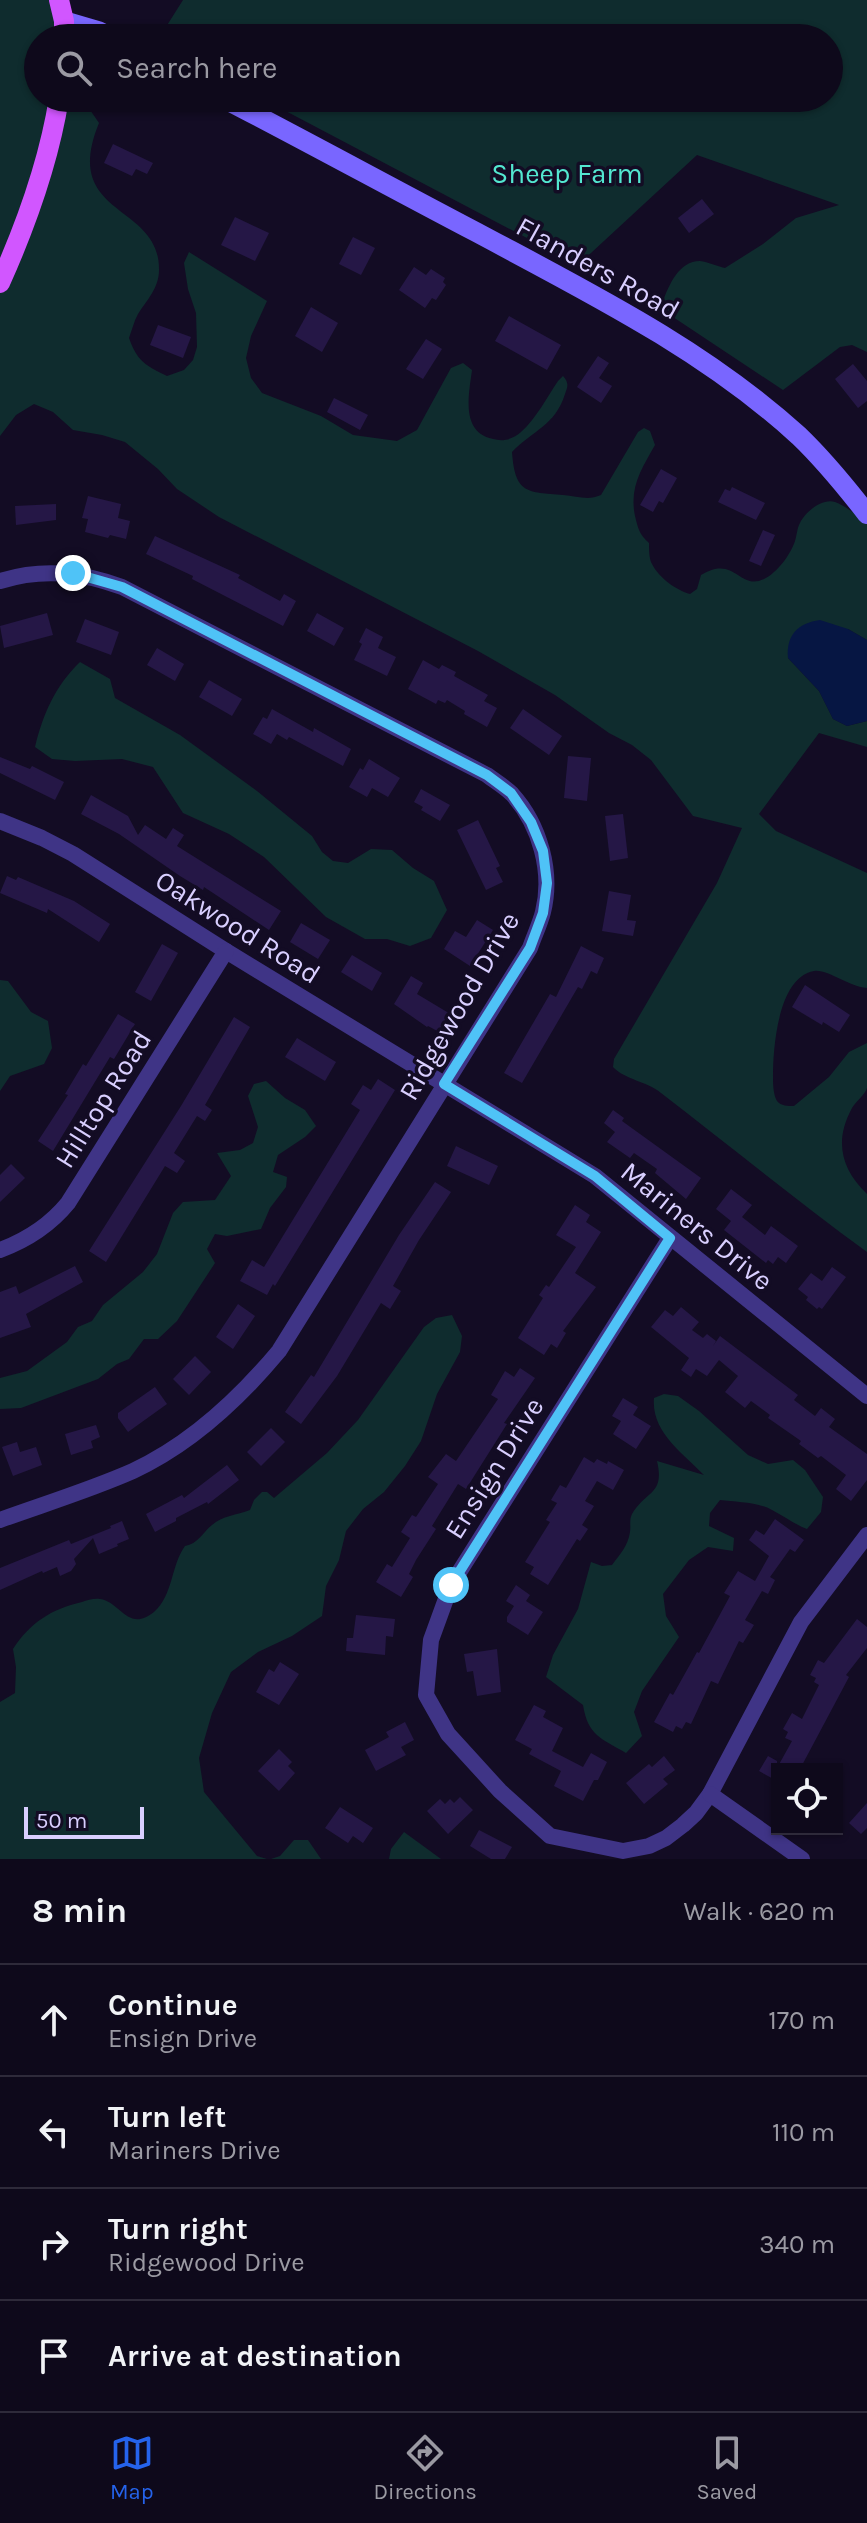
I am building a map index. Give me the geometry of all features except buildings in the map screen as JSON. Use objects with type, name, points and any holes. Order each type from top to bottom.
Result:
[{"type":"main road","points":[[59,0],[63,24]]},
{"type":"main road","points":[[0,283],[43,164],[56,112]]},
{"type":"street","name":"Flanders Road","points":[[249,112],[543,268],[680,345],[753,397],[800,437],[867,514]]},
{"type":"street","name":"Ridgewood Drive","points":[[0,581],[57,572],[88,576],[122,587],[487,775],[511,793],[531,822],[543,851],[547,883],[543,913],[530,948],[279,1351],[251,1384],[212,1420],[175,1447],[133,1471],[0,1520]]},
{"type":"street","name":"Oakwood Road","points":[[0,821],[73,854],[444,1084]]},
{"type":"street","name":"Hilltop Road","points":[[0,1250],[29,1238],[58,1216],[68,1203],[226,951]]},
{"type":"street","name":"Mariners Drive","points":[[444,1084],[595,1176],[867,1396]]},
{"type":"street","name":"Ensign Drive","points":[[670,1238],[451,1585],[431,1640],[426,1695],[448,1734],[500,1791],[550,1836],[610,1854],[649,1846],[666,1838],[696,1813],[710,1794],[801,1622],[867,1535]]},
{"type":"street","points":[[710,1794],[802,1859]]},
{"type":"green space","points":[[0,0],[68,0],[71,24],[24,24],[24,112],[92,112],[99,123],[90,154],[92,176],[101,193],[145,232],[155,248],[159,270],[157,282],[129,338],[135,352],[153,369],[167,376],[184,370],[193,360],[197,347],[196,313],[184,263],[189,252],[267,301],[251,336],[246,358],[251,378],[262,393],[321,416],[353,435],[397,441],[417,430],[451,368],[463,363],[472,370],[471,420],[482,435],[497,440],[508,439],[521,432],[558,381],[563,376],[566,381],[566,391],[555,413],[512,452],[516,476],[525,488],[532,491],[587,498],[601,495],[638,432],[644,428],[650,431],[655,445],[635,487],[635,516],[639,531],[649,543],[650,559],[655,569],[668,583],[690,594],[697,589],[701,575],[712,570],[722,568],[756,581],[769,576],[790,552],[802,519],[820,504],[835,502],[867,522],[867,640],[848,629],[788,658],[819,691],[833,719],[847,726],[867,721],[867,747],[819,733],[759,814],[776,831],[867,873],[867,988],[820,971],[802,976],[792,986],[780,1015],[773,1076],[777,1101],[794,1106],[829,1077],[849,1052],[867,1043],[867,1088],[846,1120],[842,1143],[846,1165],[867,1194],[867,1252],[661,1093],[613,1067],[614,1059],[717,883],[742,828],[693,816],[651,760],[632,745],[609,733],[555,695],[478,651],[219,517],[177,489],[125,442],[73,430],[53,412],[34,404],[16,415],[0,436]]},
{"type":"green space","name":"Sheep Farm","points":[[183,0],[867,0],[867,352],[852,345],[840,347],[783,390],[670,315],[663,301],[676,275],[686,265],[700,261],[725,268],[796,218],[839,205],[697,155],[578,265],[288,112],[843,112],[843,24],[168,24]]},
{"type":"green space","points":[[80,662],[110,679],[115,698],[180,735],[257,791],[312,836],[322,852],[333,861],[348,863],[371,849],[392,850],[434,881],[447,910],[431,938],[410,946],[387,939],[365,939],[326,917],[264,857],[229,834],[183,813],[153,767],[122,759],[52,759],[35,747],[51,701]]},
{"type":"green space","points":[[0,980],[8,981],[31,1012],[48,1021],[52,1048],[44,1064],[10,1076],[0,1091]]},
{"type":"green space","points":[[266,1081],[305,1110],[316,1126],[278,1155],[273,1172],[287,1177],[286,1187],[270,1208],[261,1229],[227,1236],[215,1234],[207,1249],[215,1263],[177,1321],[158,1339],[144,1339],[129,1359],[98,1379],[21,1408],[0,1409],[0,1378],[27,1371],[67,1342],[78,1327],[92,1321],[103,1305],[143,1272],[157,1254],[173,1213],[183,1202],[215,1200],[231,1176],[217,1153],[240,1150],[253,1143],[258,1127],[248,1096],[254,1084]]},
{"type":"green space","points":[[452,1315],[462,1336],[460,1352],[437,1394],[421,1441],[384,1492],[363,1509],[346,1531],[339,1560],[326,1586],[322,1616],[292,1636],[258,1652],[231,1672],[212,1713],[199,1758],[204,1792],[257,1856],[267,1859],[0,1859],[0,1702],[15,1693],[13,1649],[20,1640],[51,1613],[91,1599],[107,1601],[131,1618],[145,1618],[154,1612],[165,1598],[185,1546],[197,1541],[220,1520],[250,1510],[262,1492],[274,1498],[327,1453],[358,1420],[424,1327],[436,1318]]},
{"type":"green space","points":[[664,1394],[678,1396],[699,1411],[748,1455],[768,1464],[793,1460],[805,1470],[823,1497],[821,1512],[807,1529],[766,1507],[720,1500],[710,1513],[709,1526],[734,1538],[733,1551],[708,1547],[689,1560],[663,1594],[666,1616],[679,1637],[642,1691],[634,1712],[642,1736],[626,1753],[597,1735],[588,1723],[583,1705],[546,1677],[553,1655],[578,1609],[591,1562],[602,1566],[612,1565],[623,1550],[629,1537],[632,1514],[656,1486],[659,1472],[657,1461],[704,1475],[663,1432],[654,1410],[654,1398]]},
{"type":"green space","points":[[404,1832],[441,1859],[389,1859],[391,1849]]},
{"type":"green space","points":[[294,1840],[308,1840],[321,1859],[271,1859],[280,1856]]},
{"type":"water","points":[[820,620],[848,629],[867,640],[867,721],[847,726],[833,719],[819,691],[788,658],[789,643],[795,632],[805,624]]},
{"type":"route","points":[[73,573],[122,587],[487,775],[511,793],[531,822],[543,851],[547,883],[543,913],[530,948],[444,1084],[595,1176],[670,1238],[451,1585]]}]
